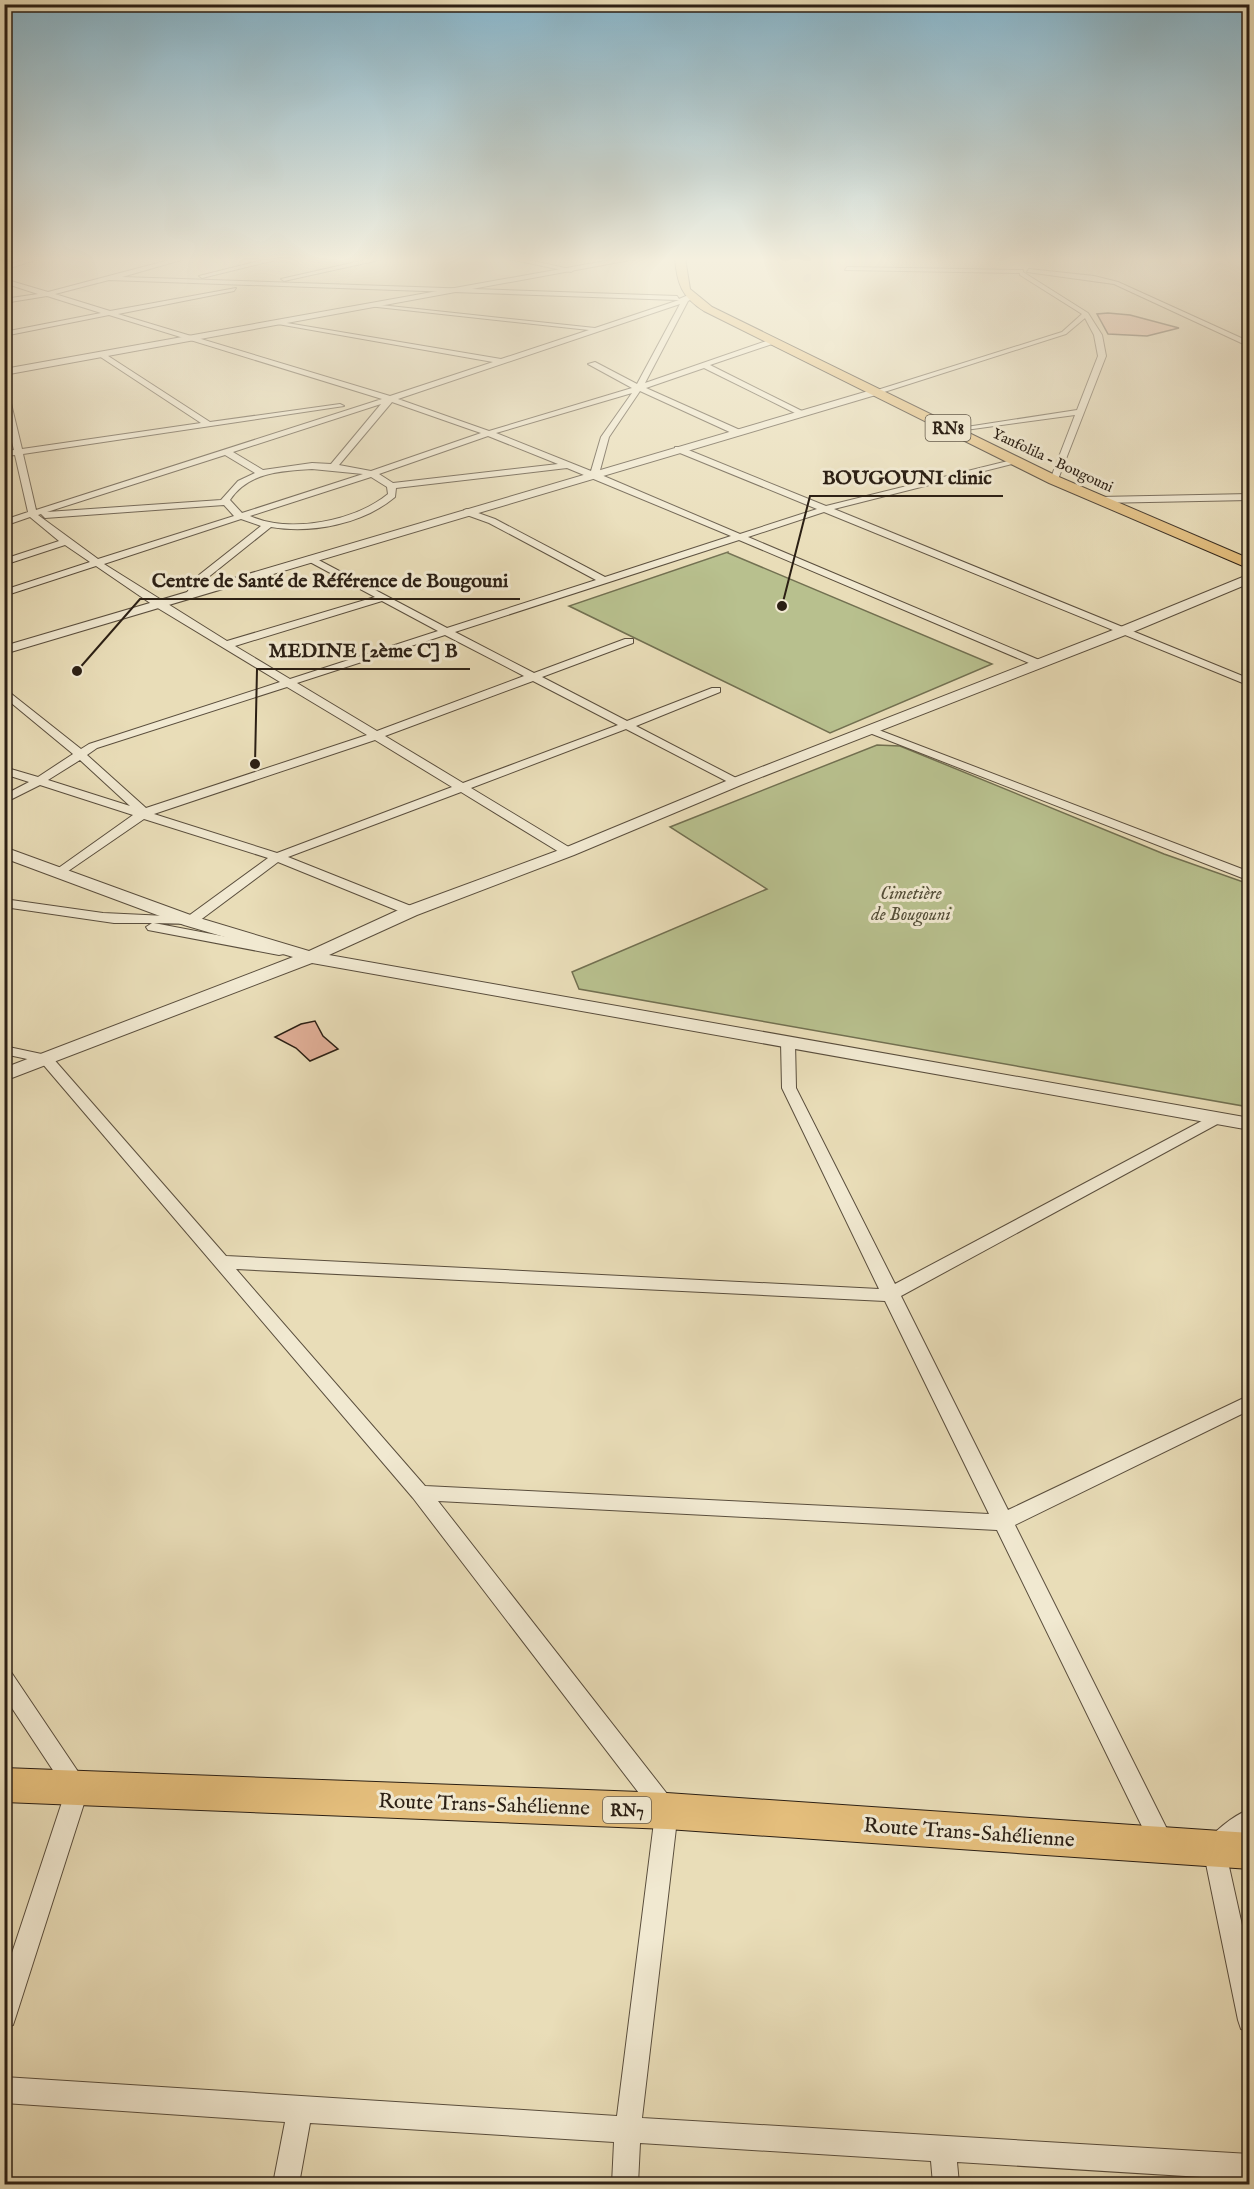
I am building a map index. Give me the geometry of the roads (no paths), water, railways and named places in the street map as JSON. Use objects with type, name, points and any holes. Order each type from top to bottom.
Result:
[{"type":"highway","name":"Route Trans-Sahélienne","points":[[4,1785],[667,1811],[1232,1850]]},
{"type":"main road","name":"Yanfolila - Bougouni","points":[[811,360],[1013,461],[1250,565]]},
{"type":"street","points":[[4,372],[68,360]]},
{"type":"street","points":[[111,360],[207,424]]},
{"type":"street","points":[[258,360],[489,433],[742,537],[1040,664]]},
{"type":"street","points":[[497,360],[502,361]]},
{"type":"street","points":[[594,475],[605,437],[639,388],[654,360]]},
{"type":"street","points":[[4,593],[371,474],[489,433],[639,388],[715,360]]},
{"type":"street","points":[[4,650],[977,360]]},
{"type":"street","points":[[1054,480],[1100,360]]},
{"type":"street","points":[[4,523],[502,361]]},
{"type":"street","points":[[592,364],[737,432]]},
{"type":"street","points":[[704,364],[802,413]]},
{"type":"street","points":[[4,391],[32,514],[66,542],[160,604],[289,684],[568,852]]},
{"type":"street","points":[[4,454],[385,400]]},
{"type":"street","points":[[333,467],[385,400]]},
{"type":"street","points":[[951,430],[1080,412]]},
{"type":"street","points":[[678,450],[1250,683]]},
{"type":"street","points":[[225,451],[263,474]]},
{"type":"street","points":[[4,800],[38,782],[93,746],[825,509],[1013,461]]},
{"type":"street","points":[[391,486],[568,465]]},
{"type":"street","points":[[333,467],[358,470],[382,478],[391,486],[392,495],[385,505],[360,517],[322,524],[268,525],[241,516],[228,509],[225,502],[230,489],[247,479],[284,469],[333,467]]},
{"type":"street","points":[[1099,500],[1250,497]]},
{"type":"street","points":[[32,514],[225,502]]},
{"type":"street","points":[[467,512],[492,521],[605,581]]},
{"type":"street","points":[[190,595],[202,577],[268,525]]},
{"type":"street","points":[[4,562],[66,542]]},
{"type":"street","points":[[311,559],[736,782]]},
{"type":"street","points":[[4,1075],[310,957],[411,911],[568,852],[736,782],[1040,664],[1250,578]]},
{"type":"street","points":[[226,645],[383,598]]},
{"type":"street","points":[[61,872],[144,813],[375,736],[629,641]]},
{"type":"street","points":[[8,906],[105,917],[190,921],[277,857],[716,690]]},
{"type":"street","points":[[4,691],[80,753],[144,813]]},
{"type":"street","points":[[871,730],[1250,877]]},
{"type":"street","points":[[4,770],[277,857],[411,911]]},
{"type":"street","points":[[4,852],[190,921],[310,957]]},
{"type":"street","points":[[105,917],[310,957],[1250,1124]]},
{"type":"street","points":[[788,1042],[789,1088],[889,1295],[1163,1846]]},
{"type":"street","points":[[4,1050],[46,1059],[420,1493],[667,1811],[628,2130],[625,2184]]},
{"type":"street","points":[[221,1262],[889,1295],[1218,1118]]},
{"type":"street","points":[[420,1493],[1002,1522],[1250,1402]]},
{"type":"street","points":[[4,1678],[78,1788],[4,2016]]},
{"type":"street","points":[[1250,1819],[1232,1850],[1250,2020]]},
{"type":"street","points":[[4,2090],[1250,2167]]},
{"type":"street","points":[[286,2184],[300,2110]]},
{"type":"street","points":[[943,2149],[946,2184]]},
{"type":"place","name":"BOUGOUNI clinic","points":[[782,606]]},
{"type":"place","name":"Centre de Santé de Référence de Bougouni","points":[[77,671]]},
{"type":"place","name":"MEDINE [2ème C] B","points":[[255,764]]},
{"type":"park label","name":"Cimetière de Bougouni","points":[[911,903]]}]
